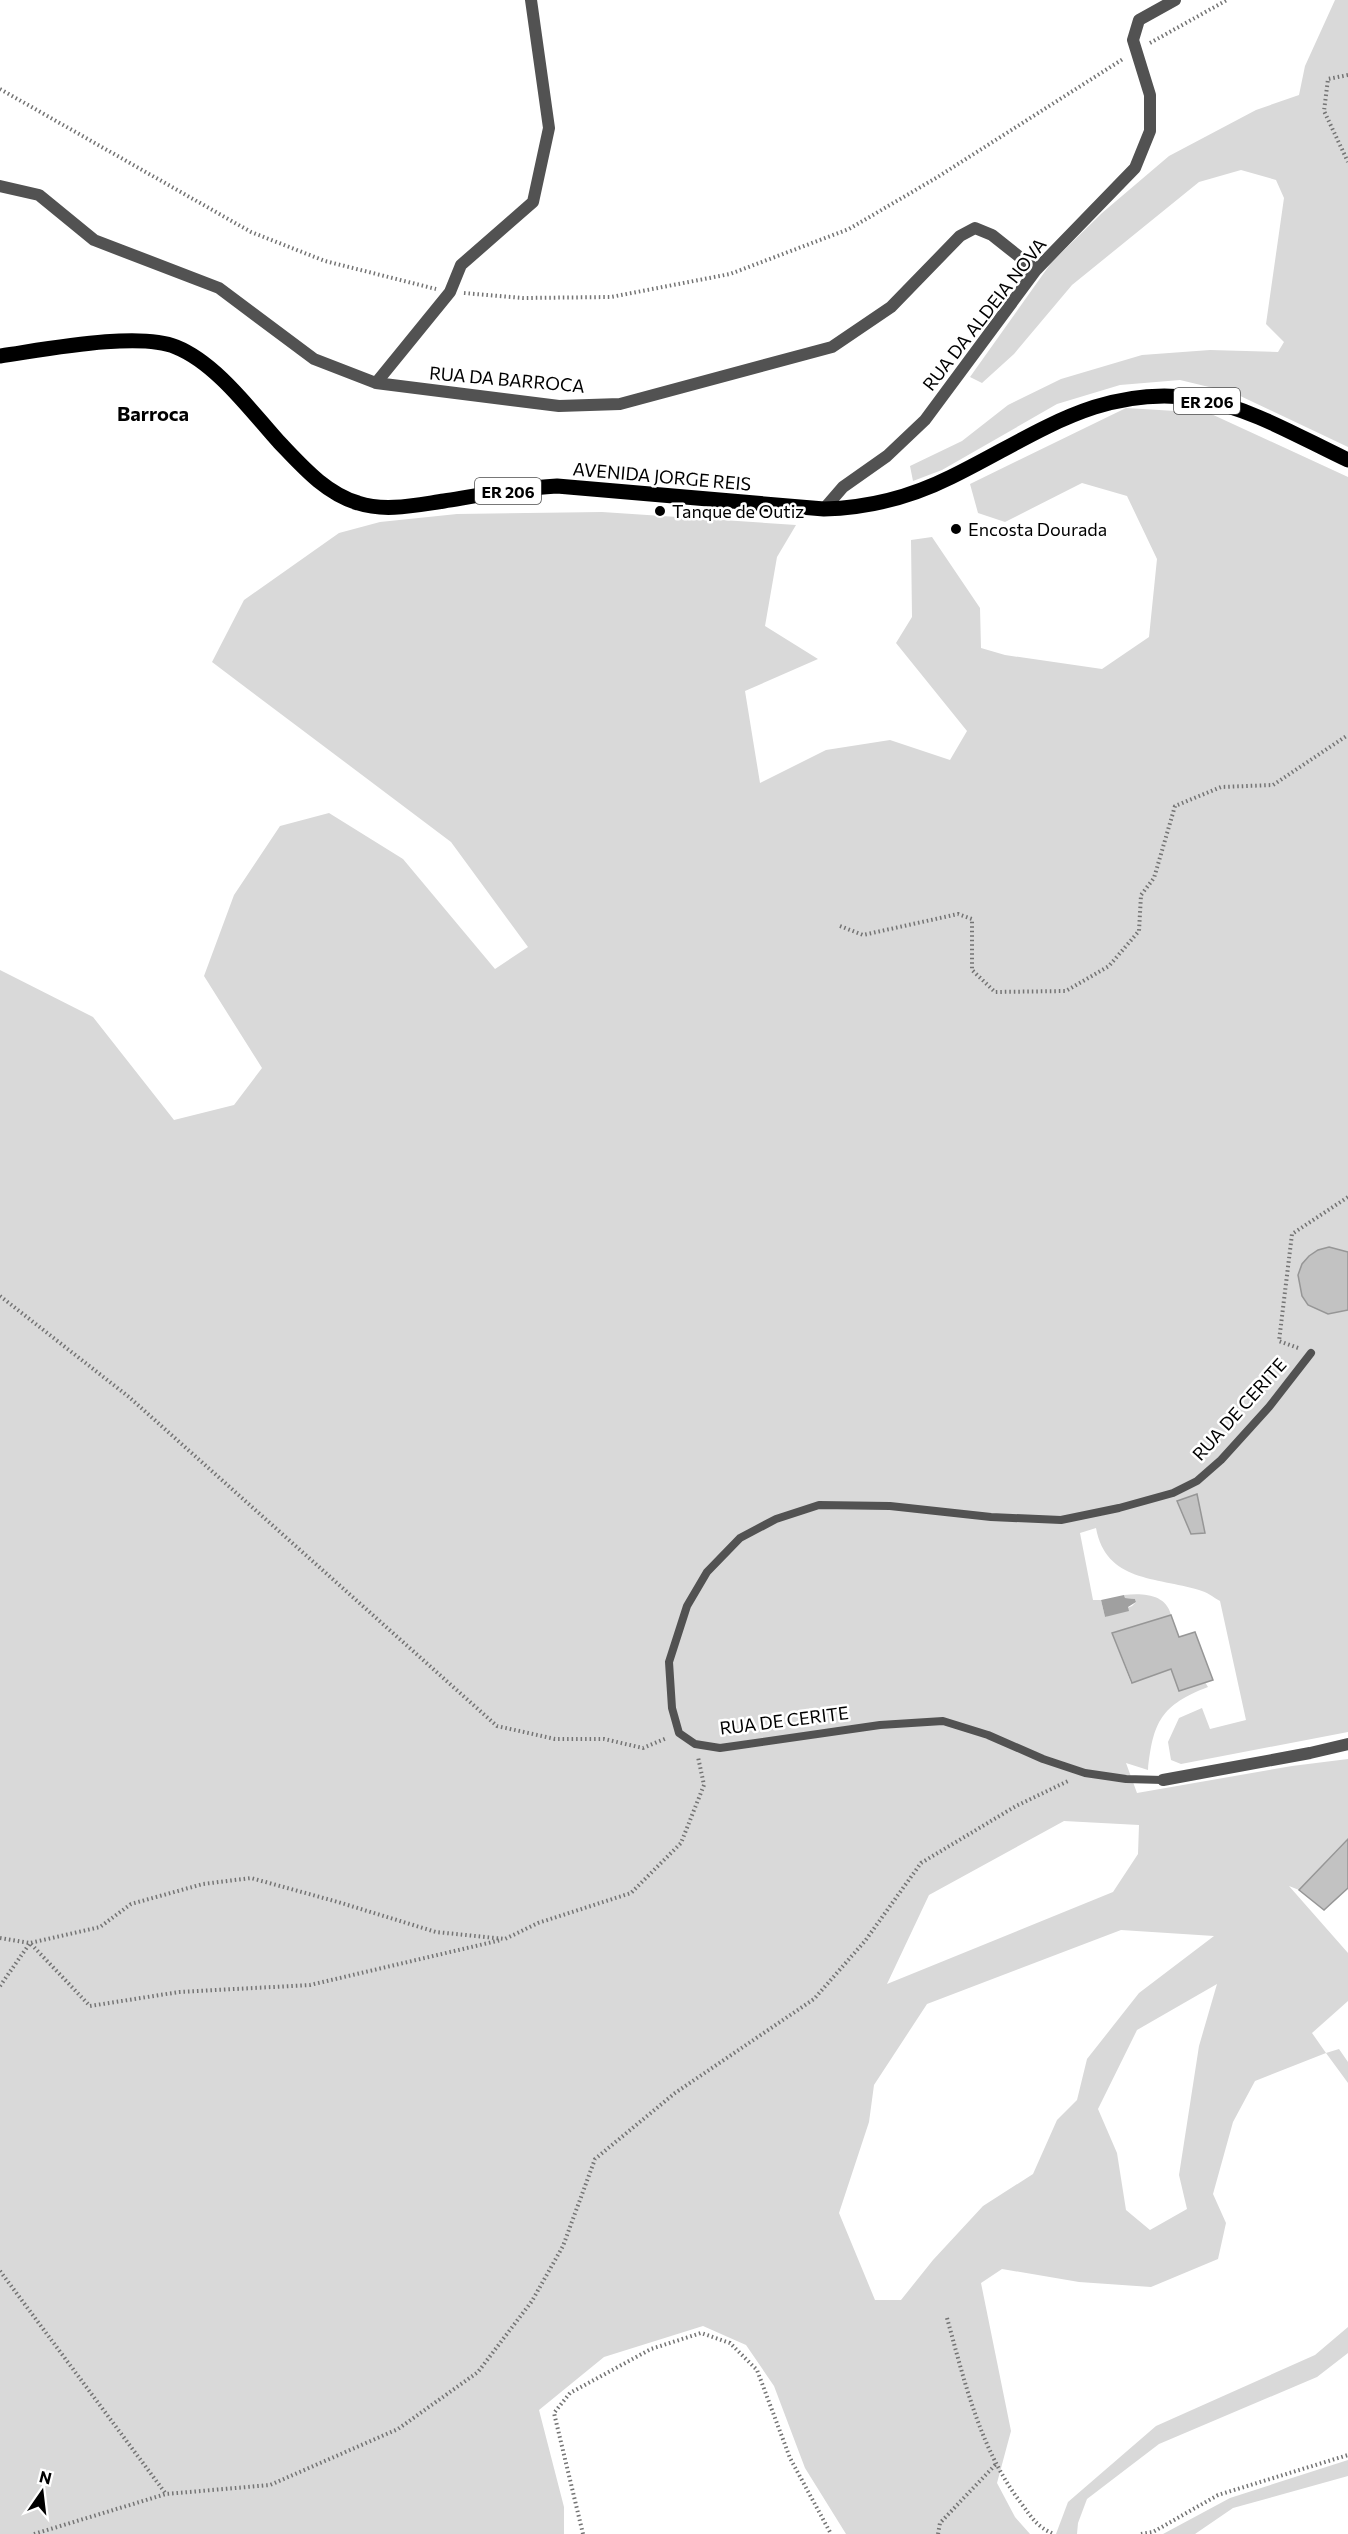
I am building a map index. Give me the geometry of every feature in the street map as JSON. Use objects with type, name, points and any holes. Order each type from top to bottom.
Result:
[{"type":"main road","name":"AVENIDA JORGE REIS","points":[[0,356],[110,342],[153,342],[177,347],[202,362],[222,380],[314,478],[345,498],[367,506],[412,506],[528,487],[556,486],[824,509],[870,505],[907,495],[950,478],[1071,414],[1113,400],[1142,396],[1178,396],[1226,406],[1268,422],[1348,460]]},
{"type":"street","points":[[376,383],[450,292],[461,265],[533,202],[549,128],[531,0]]},
{"type":"street","name":"RUA DA ALDEIA NOVA","points":[[824,509],[843,487],[887,456],[925,420],[1036,270],[1135,168],[1150,131],[1150,96],[1133,40],[1139,20],[1175,0]]},
{"type":"street","name":"RUA DA BARROCA","points":[[0,186],[39,195],[94,240],[219,288],[314,359],[376,383],[559,405],[620,404],[832,347],[891,307],[960,236],[975,228],[992,235],[1036,270]]},
{"type":"street","name":"RUA DE CERITE","points":[[1163,1780],[1348,1744]]},
{"type":"lane","name":"RUA DE CERITE","points":[[1163,1780],[1126,1779],[1085,1773],[1044,1759],[988,1735],[943,1721],[880,1725],[720,1748],[695,1744],[679,1733],[672,1708],[669,1662],[687,1606],[707,1572],[740,1538],[776,1519],[819,1505],[890,1506],[991,1517],[1061,1520],[1119,1508],[1173,1493],[1197,1481],[1221,1460],[1269,1407],[1311,1353]]},
{"type":"path","points":[[0,89],[251,231],[325,261],[450,292],[523,298],[611,297],[730,274],[849,229],[936,178],[1136,51],[1227,0]]},
{"type":"path","points":[[1348,75],[1328,79],[1324,111],[1348,162]]},
{"type":"path","points":[[840,926],[863,935],[958,914],[972,918],[972,970],[995,992],[1066,991],[1109,966],[1139,931],[1141,895],[1154,878],[1175,806],[1221,787],[1273,785],[1348,735]]},
{"type":"path","points":[[1311,1353],[1280,1341],[1292,1234],[1348,1197]]},
{"type":"path","points":[[0,1296],[129,1397],[497,1726],[555,1739],[604,1739],[643,1748],[679,1733]]},
{"type":"path","points":[[30,1943],[90,2006],[179,1992],[310,1985],[505,1939],[538,1923],[632,1893],[681,1843],[704,1785],[695,1744]]},
{"type":"path","points":[[34,2534],[166,2494],[270,2485],[398,2429],[478,2372],[532,2301],[563,2246],[595,2159],[675,2093],[814,1999],[865,1941],[921,1863],[1016,1806],[1085,1773]]},
{"type":"path","points":[[0,1938],[30,1943],[100,1927],[131,1904],[203,1884],[251,1878],[436,1932],[505,1939]]},
{"type":"path","points":[[0,1986],[30,1943]]},
{"type":"path","points":[[0,2271],[166,2494]]},
{"type":"path","points":[[947,2318],[975,2417],[996,2464],[1007,2485],[1041,2529],[1054,2534]]},
{"type":"path","points":[[583,2534],[554,2413],[570,2393],[651,2349],[701,2333],[730,2343],[757,2370],[790,2457],[831,2534]]},
{"type":"path","points":[[1141,2534],[1153,2532],[1218,2495],[1348,2455]]},
{"type":"path","points":[[938,2534],[940,2523],[996,2464]]},
{"type":"shaded area","points":[[1335,0],[1348,0],[1348,447],[1234,393],[1180,380],[1120,385],[1057,404],[942,470],[913,481],[910,466],[962,441],[1008,405],[1061,379],[1142,355],[1210,350],[1278,352],[1284,342],[1266,324],[1284,198],[1276,180],[1241,170],[1199,182],[1072,285],[1014,354],[982,383],[970,377],[1051,263],[1102,213],[1169,156],[1256,110],[1299,95],[1305,66]]},
{"type":"shaded area","points":[[1126,408],[1209,413],[1348,477],[1348,1732],[1181,1764],[1171,1760],[1168,1742],[1179,1718],[1202,1708],[1210,1729],[1246,1720],[1220,1601],[1202,1591],[1150,1579],[1122,1568],[1110,1559],[1102,1546],[1096,1528],[1080,1533],[1093,1600],[1101,1600],[1105,1617],[1132,1606],[1136,1602],[1135,1599],[1125,1598],[1124,1595],[1131,1594],[1153,1596],[1159,1599],[1171,1615],[1112,1633],[1131,1683],[1171,1669],[1179,1691],[1205,1682],[1208,1687],[1180,1701],[1162,1717],[1153,1739],[1148,1770],[1126,1763],[1137,1793],[1292,1766],[1348,1759],[1348,1846],[1344,1843],[1299,1890],[1289,1886],[1348,1953],[1348,2001],[1312,2033],[1326,2053],[1255,2081],[1233,2122],[1213,2194],[1226,2223],[1218,2259],[1151,2287],[1079,2282],[1002,2269],[981,2283],[1011,2431],[997,2483],[1015,2517],[1030,2534],[846,2534],[805,2468],[774,2386],[746,2345],[703,2326],[604,2357],[539,2410],[564,2507],[564,2534],[0,2534],[0,970],[93,1017],[174,1120],[234,1105],[262,1068],[204,976],[234,895],[280,826],[329,813],[403,859],[495,969],[528,947],[451,842],[212,662],[244,600],[339,533],[380,522],[457,514],[602,512],[796,525],[777,557],[765,626],[818,659],[745,691],[760,783],[826,750],[890,740],[950,760],[967,731],[896,643],[912,617],[911,540],[932,537],[980,608],[981,648],[1005,655],[1102,669],[1149,637],[1157,559],[1127,496],[1082,483],[1005,522],[978,513],[970,484]],"holes":[[[1064,1821],[1139,1825],[1138,1854],[1113,1892],[887,1984],[929,1895]],[[1121,1930],[1214,1936],[1139,1993],[1087,2059],[1077,2100],[1057,2120],[1033,2174],[983,2206],[933,2260],[901,2300],[875,2300],[839,2213],[869,2122],[874,2085],[927,2004]],[[1217,1984],[1199,2046],[1179,2175],[1187,2209],[1150,2230],[1126,2210],[1117,2153],[1098,2109],[1137,2030]]]},
{"type":"shaded area","points":[[1124,1595],[1125,1598],[1135,1599],[1136,1602],[1128,1607],[1129,1611],[1105,1617],[1101,1600]]},
{"type":"shaded area","points":[[1339,2049],[1348,2062],[1348,2083],[1326,2053]]},
{"type":"shaded area","points":[[1348,2327],[1348,2353],[1317,2377],[1159,2444],[1087,2499],[1078,2523],[1077,2534],[1056,2534],[1068,2502],[1156,2426],[1315,2355]]},
{"type":"shaded area","points":[[1348,2460],[1348,2476],[1233,2508],[1195,2534],[1163,2534],[1230,2498]]},
{"type":"building","points":[[1329,1247],[1348,1252],[1348,1310],[1328,1314],[1308,1305],[1302,1296],[1298,1275],[1302,1264],[1309,1256]]},
{"type":"building","points":[[1197,1494],[1205,1533],[1191,1534],[1177,1501]]},
{"type":"building","points":[[1171,1615],[1179,1637],[1195,1632],[1213,1680],[1179,1691],[1171,1669],[1132,1683],[1112,1633]]},
{"type":"building","points":[[1348,1839],[1348,1888],[1324,1910],[1299,1890]]},
{"type":"place","name":"Tanque de Outiz","points":[[660,511]]},
{"type":"place","name":"Encosta Dourada","points":[[956,529]]},
{"type":"district","name":"Barroca","points":[[153,413]]}]
